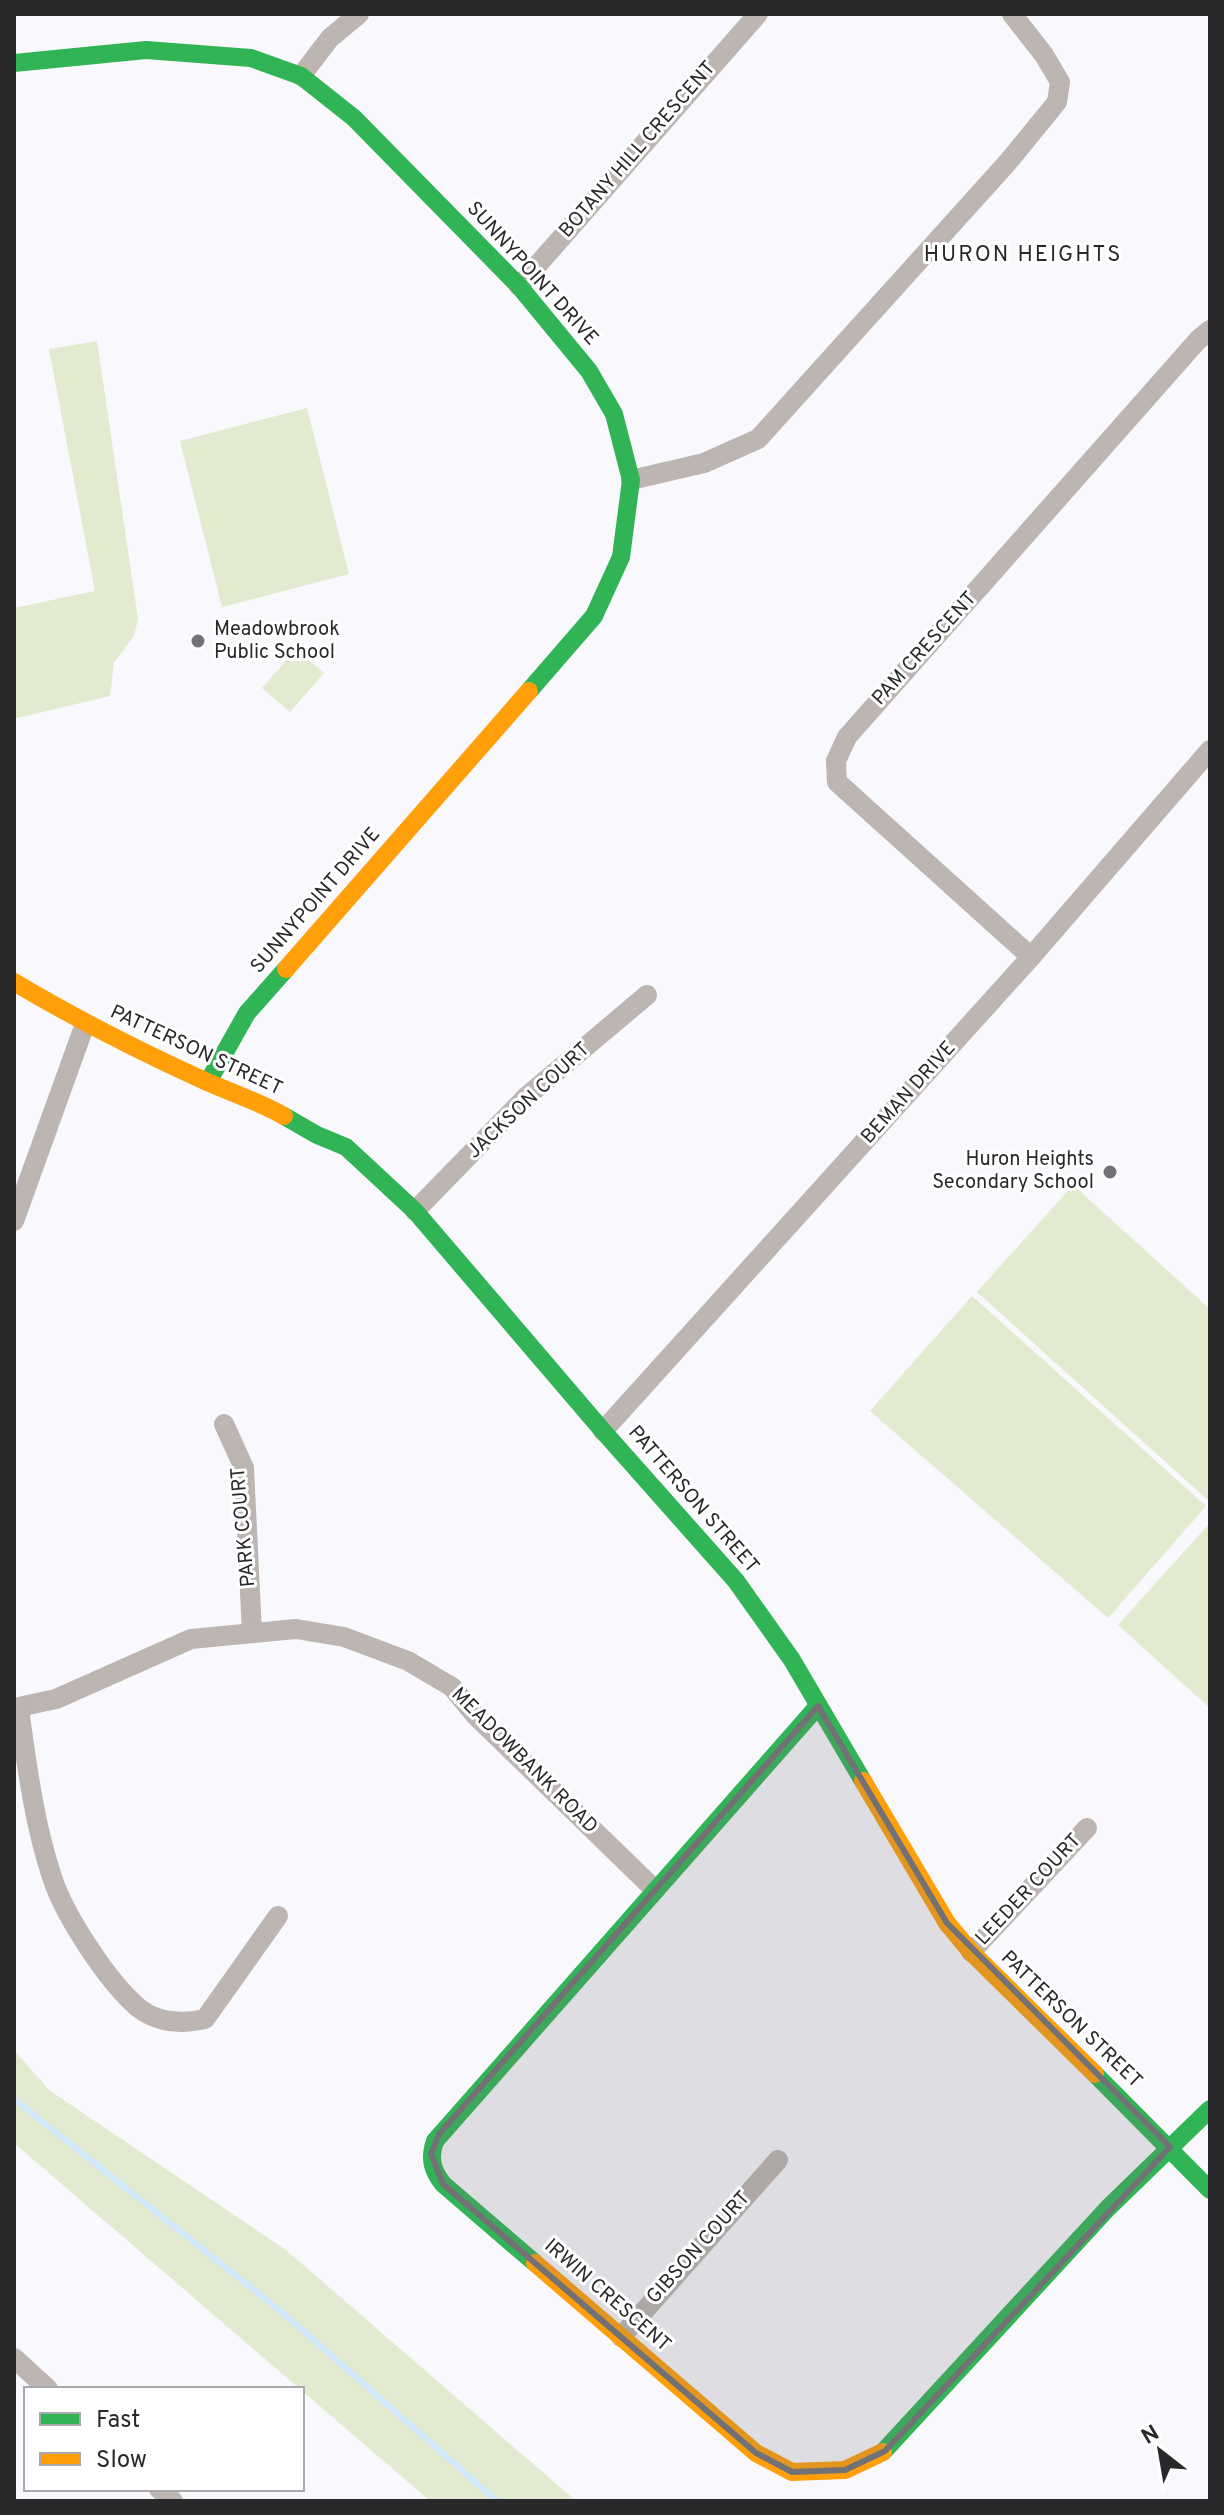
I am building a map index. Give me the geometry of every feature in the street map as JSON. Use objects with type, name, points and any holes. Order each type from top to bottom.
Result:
[{"type":"street","points":[[301,76],[330,38],[359,14]]},
{"type":"street","name":"BOTANY HILL CRESCENT","points":[[519,286],[758,14]]},
{"type":"street","points":[[631,480],[704,463],[758,439],[1008,162],[1057,102],[1060,82],[1044,55],[1012,14]]},
{"type":"street","name":"SUNNYPOINT DRIVE","points":[[14,63],[146,50],[251,58],[301,76],[354,118],[519,286],[596,381],[614,414],[631,480],[621,557],[594,616],[247,1013],[208,1082]]},
{"type":"street","name":"PAM CRESCENT","points":[[1031,957],[837,782],[836,761],[847,737],[1210,330]]},
{"type":"street","name":"BEMAN DRIVE","points":[[603,1431],[1031,957],[1210,750]]},
{"type":"street","name":"PATTERSON STREET","points":[[14,982],[85,1024],[208,1082],[254,1099],[317,1135],[346,1147],[415,1211],[736,1581],[792,1660],[947,1923],[971,1952],[1210,2190]]},
{"type":"street","name":"JACKSON COURT","points":[[415,1211],[526,1097],[647,995]]},
{"type":"street","points":[[14,1221],[85,1024]]},
{"type":"street","name":"PARK COURT","points":[[224,1424],[244,1468],[252,1633]]},
{"type":"street","name":"MEADOWBANK ROAD","points":[[16,1709],[56,1699],[191,1639],[296,1629],[344,1637],[408,1661],[452,1687],[476,1716],[655,1890]]},
{"type":"street","name":"IRWIN CRESCENT","points":[[818,1706],[439,2134],[431,2154],[431,2165],[443,2184],[756,2453],[792,2472],[845,2470],[885,2451],[1108,2208],[1210,2109]]},
{"type":"street","points":[[16,1709],[33,1809],[53,1880],[79,1933],[115,1981],[141,2009],[161,2019],[185,2023],[205,2019],[278,1916]]},
{"type":"street","name":"LEEDER COURT","points":[[971,1952],[1087,1828]]},
{"type":"street","name":"GIBSON COURT","points":[[621,2337],[778,2160]]},
{"type":"street","points":[[14,2358],[46,2387]]},
{"type":"highlighted area","points":[[818,1706],[947,1923],[1170,2147],[885,2451],[845,2470],[792,2472],[756,2453],[443,2184],[431,2154],[439,2134]]},
{"type":"green space","points":[[97,341],[138,619],[134,636],[114,662],[110,696],[17,718],[14,715],[14,608],[95,591],[49,349]]},
{"type":"green space","points":[[307,408],[349,574],[222,607],[180,441]]},
{"type":"green space","points":[[296,649],[324,673],[290,712],[262,688]]},
{"type":"green space","points":[[1073,1185],[1210,1309],[1210,1502],[977,1292]]},
{"type":"green space","points":[[972,1296],[1206,1506],[1108,1618],[870,1411]]},
{"type":"green space","points":[[1210,1523],[1210,1708],[1118,1625]]},
{"type":"green space","points":[[14,2050],[49,2090],[286,2250],[576,2501],[430,2501],[304,2393],[304,2387],[298,2387],[14,2143]]},
{"type":"waterway","points":[[14,2099],[284,2314],[497,2501]]},
{"type":"traffic: fast","points":[[14,63],[146,50],[251,58],[301,76],[354,118],[519,286],[589,371],[614,414],[631,480],[621,557],[594,616],[529,691]]},
{"type":"traffic: fast","points":[[208,1082],[247,1013],[286,969]]},
{"type":"traffic: fast","points":[[284,1116],[346,1147],[415,1211],[736,1581],[792,1660],[863,1781]]},
{"type":"traffic: fast","points":[[535,2263],[443,2184],[433,2164],[435,2141],[818,1706]]},
{"type":"traffic: fast","points":[[1095,2074],[1210,2190]]},
{"type":"traffic: fast","points":[[883,2452],[1108,2208],[1210,2109]]},
{"type":"traffic: slow","points":[[286,969],[529,691]]},
{"type":"traffic: slow","points":[[14,982],[132,1046],[284,1116]]},
{"type":"traffic: slow","points":[[863,1781],[947,1923],[971,1952],[1095,2074]]},
{"type":"traffic: slow","points":[[535,2263],[756,2453],[792,2472],[845,2470],[883,2452]]},
{"type":"place","name":"Meadowbrook Public School","points":[[198,641]]},
{"type":"place","name":"Huron Heights Secondary School","points":[[1110,1172]]},
{"type":"district","name":"HURON HEIGHTS","points":[[1023,255]]}]
